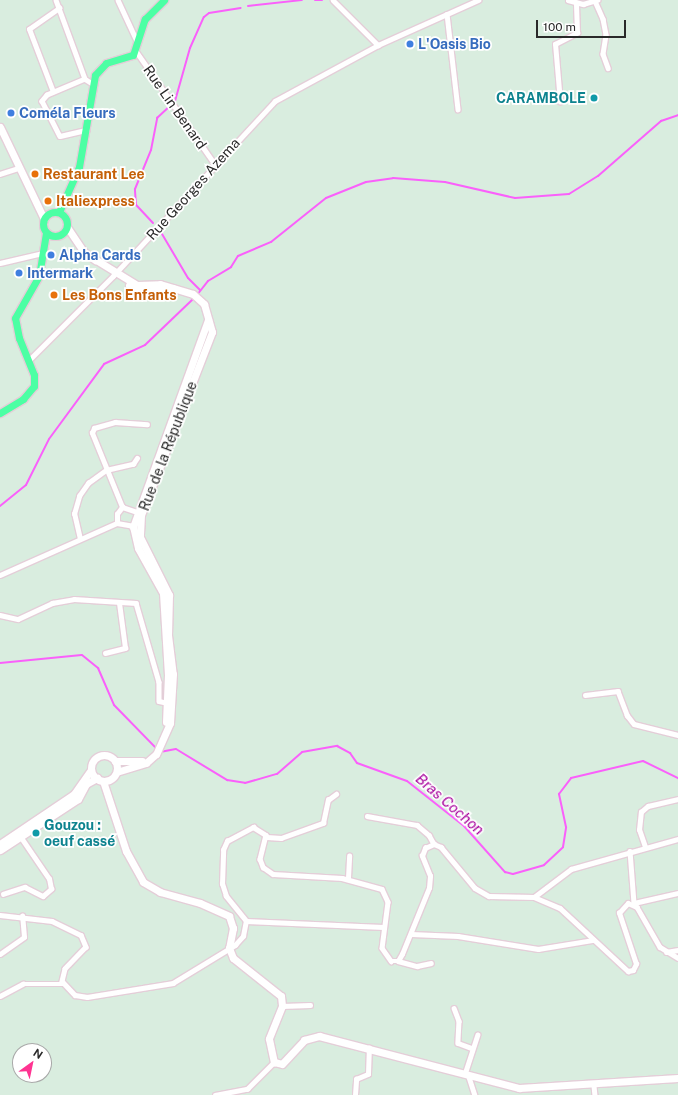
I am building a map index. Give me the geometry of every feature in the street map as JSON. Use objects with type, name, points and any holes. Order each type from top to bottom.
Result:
[{"type":"main road","points":[[49,234],[65,231],[71,191],[86,130],[93,84],[101,66],[130,58],[137,48],[145,20],[163,0]]},
{"type":"main road","points":[[0,413],[23,399],[34,386],[28,360],[15,318],[39,276],[43,254],[49,234],[46,217],[59,212],[71,191]]},
{"type":"main road","points":[[59,212],[66,217]]},
{"type":"street","points":[[56,0],[85,79],[93,84]]},
{"type":"street","name":"Rue Lin Benard","points":[[118,0],[137,48],[214,163]]},
{"type":"street","points":[[333,0],[378,45]]},
{"type":"street","name":"Rue Georges Azema","points":[[28,360],[117,273],[214,163],[275,101],[378,45],[478,0]]},
{"type":"street","points":[[568,0],[576,3],[596,1],[603,19],[606,36],[603,54],[608,68]]},
{"type":"street","points":[[560,102],[555,44],[577,33],[576,3]]},
{"type":"street","points":[[53,92],[29,29],[59,8]]},
{"type":"street","points":[[447,14],[458,109]]},
{"type":"street","points":[[85,79],[53,92],[42,101],[56,132],[60,136],[86,130]]},
{"type":"street","points":[[0,127],[19,168],[46,217]]},
{"type":"street","points":[[0,174],[19,168]]},
{"type":"street","name":"Rue de la République","points":[[65,231],[76,239],[93,258],[137,285],[179,288],[199,298],[207,312],[205,336],[133,527],[138,548],[163,593],[169,703]]},
{"type":"street","points":[[0,263],[43,254]]},
{"type":"street","points":[[122,507],[91,436],[94,428],[115,422],[147,424]]},
{"type":"street","points":[[80,539],[74,514],[79,496],[88,483],[106,470],[130,465],[137,458]]},
{"type":"street","points":[[122,507],[139,512]]},
{"type":"street","points":[[117,523],[117,514],[122,507]]},
{"type":"street","name":"Rue de la République","points":[[114,775],[146,763],[153,757],[163,744],[169,703],[169,595],[140,537],[139,512]]},
{"type":"street","points":[[0,575],[117,523],[133,527],[140,523]]},
{"type":"street","points":[[0,615],[18,620],[68,599],[119,603],[132,601],[139,606],[159,682],[159,701],[169,703]]},
{"type":"street","points":[[105,653],[124,648],[119,603]]},
{"type":"street","points":[[585,695],[618,691],[627,715],[634,724],[678,734]]},
{"type":"street","points":[[0,850],[74,794],[91,770],[93,761],[100,756],[108,755],[115,761],[133,763],[153,757]]},
{"type":"street","points":[[110,796],[115,761]]},
{"type":"street","points":[[91,770],[100,780],[110,796],[126,851],[143,882],[160,892],[224,912],[232,928],[229,948],[239,965],[277,991],[282,1006],[269,1039],[274,1062]]},
{"type":"street","points":[[0,844],[19,836],[78,799],[86,784],[114,775]]},
{"type":"street","points":[[336,794],[328,800],[323,823],[281,838],[266,837],[258,828],[249,828],[226,842],[223,850],[222,884],[226,896],[246,921],[383,927]]},
{"type":"street","points":[[645,847],[639,830],[641,812],[648,806],[678,799]]},
{"type":"street","points":[[367,816],[417,825],[429,834],[434,844],[441,848],[475,888],[488,896],[534,897],[560,908],[626,970],[635,969],[636,964],[619,914],[624,905],[678,893]]},
{"type":"street","points":[[4,894],[25,887],[43,896],[51,889],[49,878],[19,836]]},
{"type":"street","points":[[266,837],[260,859],[263,867],[273,874],[348,878],[374,885],[385,893],[388,902],[383,927],[382,948],[385,957],[417,966],[431,963]]},
{"type":"street","points":[[534,897],[571,869],[678,838]]},
{"type":"street","points":[[398,961],[411,934],[430,882],[422,856],[425,848],[434,844]]},
{"type":"street","points":[[630,851],[634,903],[666,952],[678,958]]},
{"type":"street","points":[[348,878],[349,856]]},
{"type":"street","points":[[0,915],[22,916],[65,925],[86,941],[82,953],[65,969],[63,984]]},
{"type":"street","points":[[0,954],[24,937],[22,916]]},
{"type":"street","points":[[0,996],[23,984],[63,984],[81,997],[172,983],[229,948],[243,936],[246,921]]},
{"type":"street","points":[[411,934],[458,936],[538,949],[593,940]]},
{"type":"street","points":[[666,952],[678,950]]},
{"type":"street","points":[[282,1006],[310,1005]]},
{"type":"street","points":[[454,1008],[459,1021],[458,1043],[472,1048]]},
{"type":"street","points":[[475,1095],[467,1073],[472,1048],[477,1035]]},
{"type":"street","points":[[215,1095],[246,1089],[274,1062],[285,1062],[299,1044],[314,1036],[369,1047],[519,1088],[594,1086],[678,1078]]},
{"type":"street","points":[[355,1095],[356,1079],[368,1074],[369,1047]]},
{"type":"street","points":[[594,1086],[595,1095]]},
{"type":"waterway","points":[[248,6],[302,0]]},
{"type":"waterway","points":[[315,0],[322,0]]},
{"type":"waterway","points":[[175,101],[190,48],[204,17],[209,13],[241,8]]},
{"type":"waterway","points":[[153,223],[136,205],[135,189],[151,150],[157,118],[170,106]]},
{"type":"waterway","points":[[197,295],[208,281],[231,267],[238,256],[271,242],[326,198],[366,182],[393,178],[445,182],[515,198],[569,194],[598,176],[661,121],[678,115]]},
{"type":"waterway","points":[[162,234],[188,278],[200,290]]},
{"type":"waterway","points":[[0,506],[26,485],[49,439],[104,364],[145,345],[194,298]]},
{"type":"waterway","name":"Bras Cochon","points":[[0,663],[82,655],[98,668],[114,705],[157,749]]},
{"type":"waterway","name":"Bras Cochon","points":[[160,752],[176,749],[227,780],[245,783],[277,774],[302,752],[337,746],[350,753],[357,763],[407,781],[464,826],[505,872],[513,874],[544,865],[563,847],[566,827],[559,794],[571,778],[643,761],[678,778]]},
{"type":"place","name":"L'Oasis Bio","points":[[410,44]]},
{"type":"place","name":"CARAMBOLE","points":[[594,98]]},
{"type":"place","name":"Coméla Fleurs","points":[[11,113]]},
{"type":"place","name":"Restaurant Lee","points":[[35,174]]},
{"type":"place","name":"Italiexpress","points":[[48,201]]},
{"type":"place","name":"Alpha Cards","points":[[51,255]]},
{"type":"place","name":"Intermark","points":[[19,273]]},
{"type":"place","name":"Les Bons Enfants","points":[[54,295]]},
{"type":"place","name":"Gouzou : oeuf cassé","points":[[36,833]]}]
